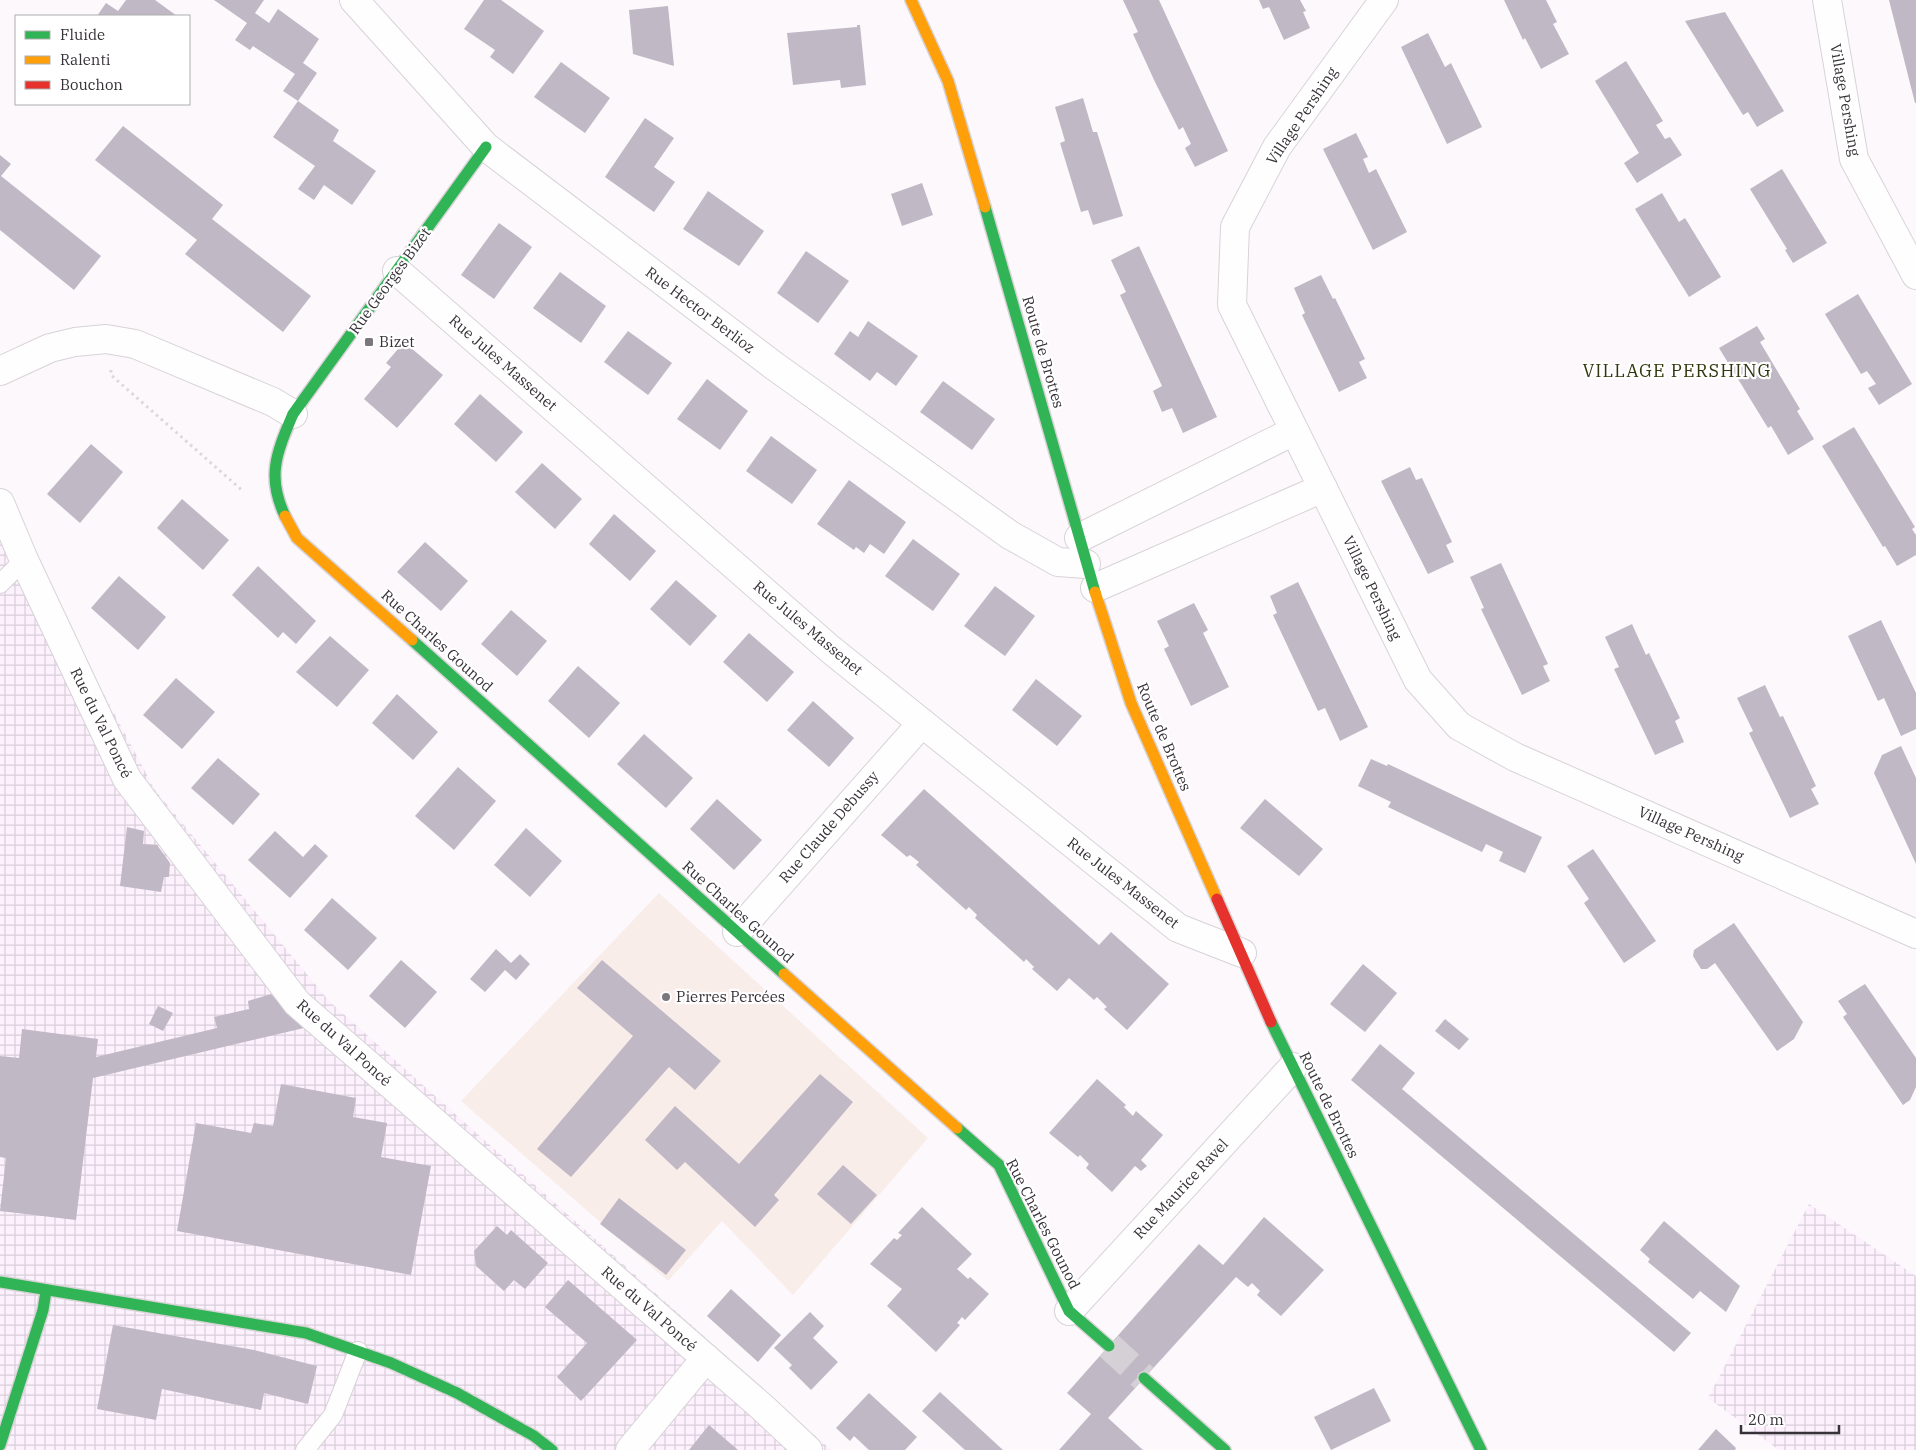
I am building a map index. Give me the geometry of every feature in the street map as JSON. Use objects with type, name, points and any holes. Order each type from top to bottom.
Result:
[{"type":"street","name":"Rue Hector Berlioz","points":[[354,0],[486,147],[773,366],[1010,536],[1058,562],[1091,576]]},
{"type":"street","name":"Route de Brottes","points":[[911,0],[948,81],[1062,472],[1079,538],[1130,703],[1293,1067],[1481,1450]]},
{"type":"street","name":"Village Pershing","points":[[1384,0],[1277,147],[1235,227],[1232,305],[1418,680],[1459,726],[1515,756],[1916,934]]},
{"type":"street","name":"Village Pershing","points":[[1827,0],[1854,159],[1916,275]]},
{"type":"street","name":"Rue Georges Bizet","points":[[297,538],[281,506],[274,481],[278,450],[293,414],[486,147]]},
{"type":"street","name":"Rue Jules Massenet","points":[[397,271],[830,648],[922,723],[1178,928],[1242,953]]},
{"type":"street","points":[[0,371],[50,348],[75,342],[106,339],[135,344],[273,402],[293,414]]},
{"type":"street","points":[[1079,538],[1294,430]]},
{"type":"street","points":[[1091,576],[1323,488]]},
{"type":"street","name":"Rue du Val Poncé","points":[[0,503],[24,560],[127,778],[297,1003],[706,1358],[808,1450]]},
{"type":"street","name":"Rue Charles Gounod","points":[[297,538],[1000,1165],[1069,1311],[1108,1346]]},
{"type":"street","name":"Rue Claude Debussy","points":[[737,932],[922,723]]},
{"type":"street","name":"Rue Maurice Ravel","points":[[1069,1311],[1293,1067]]},
{"type":"street","points":[[0,1282],[306,1333],[391,1363],[457,1393],[534,1436],[552,1450]]},
{"type":"street","points":[[0,1445],[43,1310],[46,1291]]},
{"type":"street","points":[[630,1450],[706,1358]]},
{"type":"street","points":[[1144,1378],[1225,1450]]},
{"type":"lane","points":[[0,584],[24,560]]},
{"type":"lane","points":[[306,1450],[332,1416],[358,1351]]},
{"type":"path","points":[[106,339],[111,375],[246,494]]},
{"type":"shaded area","points":[[0,499],[155,790],[329,1001],[831,1450],[0,1450]]},
{"type":"shaded area","name":"Pierres Percées","points":[[659,893],[928,1138],[793,1295],[722,1221],[668,1281],[461,1101]]},
{"type":"shaded area","points":[[1809,1204],[1916,1276],[1916,1450],[1779,1450],[1708,1398]]},
{"type":"building","points":[[126,0],[155,0],[176,15],[98,15],[106,3],[118,11]]},
{"type":"building","points":[[214,0],[264,0],[255,13],[269,23],[278,9],[319,39],[303,63],[317,73],[298,101],[283,91],[295,74],[253,46],[250,50],[235,40],[247,23]]},
{"type":"building","points":[[484,0],[501,0],[544,31],[513,74],[490,57],[495,50],[464,29]]},
{"type":"building","points":[[1123,0],[1159,0],[1228,151],[1195,167],[1185,148],[1191,144],[1183,127],[1179,130],[1155,82],[1133,34],[1138,32]]},
{"type":"building","points":[[1259,0],[1300,0],[1306,11],[1303,12],[1310,28],[1284,40],[1269,7],[1263,9]]},
{"type":"building","points":[[1504,0],[1546,0],[1557,22],[1553,24],[1569,54],[1541,69],[1525,38],[1523,40]]},
{"type":"building","points":[[1889,0],[1916,0],[1916,103],[1915,103]]},
{"type":"building","points":[[668,6],[674,66],[633,54],[629,10]]},
{"type":"building","points":[[1725,12],[1784,111],[1757,127],[1748,112],[1743,115],[1685,21]]},
{"type":"building","points":[[857,25],[860,25],[866,85],[841,88],[840,80],[793,85],[787,33],[857,27]]},
{"type":"building","points":[[1428,33],[1445,67],[1451,63],[1482,127],[1447,144],[1401,47]]},
{"type":"building","points":[[1626,61],[1663,121],[1656,125],[1665,139],[1670,137],[1682,155],[1637,183],[1624,163],[1639,153],[1595,81]]},
{"type":"building","points":[[561,62],[610,98],[585,133],[534,97]]},
{"type":"building","points":[[1083,98],[1093,132],[1097,132],[1123,216],[1093,225],[1088,210],[1081,212],[1060,143],[1065,141],[1055,107]]},
{"type":"building","points":[[298,101],[339,130],[333,141],[376,171],[352,205],[324,185],[314,200],[298,189],[315,166],[273,137]]},
{"type":"building","points":[[645,118],[674,138],[654,167],[675,182],[654,212],[605,177]]},
{"type":"building","points":[[123,126],[223,205],[212,219],[311,296],[283,332],[185,254],[197,240],[95,160]]},
{"type":"building","points":[[1356,133],[1368,157],[1363,159],[1369,173],[1376,169],[1407,232],[1373,250],[1323,149]]},
{"type":"building","points":[[0,155],[11,164],[1,176],[101,256],[74,290],[0,230]]},
{"type":"building","points":[[1782,169],[1827,243],[1793,263],[1785,250],[1787,249],[1750,189]]},
{"type":"building","points":[[922,183],[933,215],[902,226],[891,194]]},
{"type":"building","points":[[708,191],[764,231],[739,266],[683,229]]},
{"type":"building","points":[[1662,193],[1679,222],[1685,218],[1721,277],[1689,297],[1635,209]]},
{"type":"building","points":[[499,223],[532,247],[494,299],[461,275]]},
{"type":"building","points":[[1139,246],[1217,417],[1183,433],[1172,408],[1162,412],[1153,391],[1162,386],[1120,295],[1126,292],[1111,260]]},
{"type":"building","points":[[806,251],[849,281],[818,323],[777,293]]},
{"type":"building","points":[[560,272],[606,306],[581,343],[533,308]]},
{"type":"building","points":[[1321,275],[1333,299],[1335,298],[1365,359],[1359,362],[1367,378],[1339,392],[1302,315],[1305,313],[1294,288]]},
{"type":"building","points":[[1858,294],[1912,384],[1879,405],[1868,388],[1876,384],[1867,371],[1861,374],[1825,314]]},
{"type":"building","points":[[868,321],[918,356],[896,386],[877,372],[870,381],[834,354],[850,331],[858,337]]},
{"type":"building","points":[[1757,326],[1765,339],[1760,342],[1800,409],[1797,411],[1814,439],[1788,455],[1771,426],[1768,428],[1719,348]]},
{"type":"building","points":[[628,331],[672,363],[648,395],[604,362]]},
{"type":"building","points":[[404,342],[443,375],[397,428],[364,399],[391,367],[386,363]]},
{"type":"building","points":[[707,379],[748,411],[720,450],[677,419]]},
{"type":"building","points":[[943,381],[995,419],[972,450],[920,412]]},
{"type":"building","points":[[480,394],[523,432],[496,462],[454,424]]},
{"type":"building","points":[[1854,427],[1915,527],[1912,529],[1916,535],[1916,555],[1897,566],[1885,546],[1883,547],[1822,446]]},
{"type":"building","points":[[771,436],[817,470],[792,504],[746,471]]},
{"type":"building","points":[[91,444],[123,472],[80,523],[47,494]]},
{"type":"building","points":[[542,463],[582,499],[555,529],[515,492]]},
{"type":"building","points":[[1410,467],[1416,480],[1422,478],[1452,542],[1446,545],[1454,562],[1428,574],[1381,481]]},
{"type":"building","points":[[849,480],[906,522],[884,554],[870,544],[864,553],[856,547],[854,550],[817,524]]},
{"type":"building","points":[[182,499],[229,540],[203,570],[157,528]]},
{"type":"building","points":[[614,514],[656,551],[630,581],[589,544]]},
{"type":"building","points":[[913,539],[960,574],[933,611],[885,576]]},
{"type":"building","points":[[425,542],[468,581],[441,611],[397,572]]},
{"type":"building","points":[[1501,563],[1548,664],[1543,666],[1550,681],[1522,695],[1481,609],[1484,608],[1470,577]]},
{"type":"building","points":[[258,566],[316,621],[296,644],[283,632],[278,638],[232,595]]},
{"type":"building","points":[[119,576],[166,617],[138,650],[91,608]]},
{"type":"building","points":[[676,580],[717,616],[690,646],[650,609]]},
{"type":"building","points":[[1298,582],[1368,727],[1340,741],[1325,708],[1318,711],[1273,615],[1277,613],[1270,596]]},
{"type":"building","points":[[995,586],[1035,616],[1005,656],[964,626]]},
{"type":"building","points":[[1194,603],[1208,630],[1203,633],[1229,687],[1191,706],[1164,649],[1169,646],[1157,621]]},
{"type":"building","points":[[511,610],[547,641],[517,676],[481,644]]},
{"type":"building","points":[[1881,620],[1916,693],[1916,729],[1901,736],[1884,698],[1878,701],[1848,636]]},
{"type":"building","points":[[1632,624],[1646,655],[1649,653],[1680,718],[1675,721],[1684,742],[1655,755],[1614,669],[1619,667],[1605,637]]},
{"type":"building","points":[[749,633],[794,672],[767,702],[723,662]]},
{"type":"building","points":[[330,636],[369,670],[337,707],[296,672]]},
{"type":"building","points":[[578,666],[620,703],[589,738],[548,701]]},
{"type":"building","points":[[176,678],[215,712],[182,749],[143,715]]},
{"type":"building","points":[[1036,679],[1082,716],[1057,746],[1012,710]]},
{"type":"building","points":[[1765,685],[1780,717],[1783,716],[1816,786],[1811,789],[1819,804],[1790,818],[1749,733],[1753,731],[1737,698]]},
{"type":"building","points":[[397,694],[438,732],[413,760],[372,723]]},
{"type":"building","points":[[813,701],[854,738],[829,767],[787,730]]},
{"type":"building","points":[[644,734],[693,778],[666,808],[617,764]]},
{"type":"building","points":[[1901,746],[1916,778],[1916,864],[1874,773],[1882,755]]},
{"type":"building","points":[[218,758],[260,794],[233,825],[191,788]]},
{"type":"building","points":[[1371,759],[1387,766],[1388,764],[1542,837],[1525,873],[1499,861],[1503,852],[1486,844],[1482,852],[1388,807],[1391,802],[1358,786]]},
{"type":"building","points":[[458,767],[496,801],[454,850],[415,816]]},
{"type":"building","points":[[924,789],[1099,945],[1111,932],[1169,984],[1127,1030],[1104,1009],[1107,1007],[1097,997],[1094,1000],[1069,978],[1057,991],[1032,969],[1034,967],[1026,959],[1024,962],[975,918],[977,915],[969,907],[966,910],[916,865],[919,862],[910,855],[907,857],[881,835]]},
{"type":"building","points":[[717,799],[762,840],[734,870],[690,829]]},
{"type":"building","points":[[1265,799],[1323,849],[1299,876],[1240,828]]},
{"type":"building","points":[[127,827],[144,831],[143,844],[157,845],[170,863],[169,877],[164,877],[161,892],[120,886]]},
{"type":"building","points":[[526,828],[562,861],[530,897],[494,865]]},
{"type":"building","points":[[275,831],[303,857],[315,844],[328,856],[290,898],[248,860]]},
{"type":"building","points":[[1593,849],[1656,941],[1624,963],[1584,903],[1589,899],[1567,866]]},
{"type":"building","points":[[332,898],[377,938],[348,970],[304,930]]},
{"type":"building","points":[[1734,923],[1803,1022],[1794,1039],[1777,1051],[1715,963],[1707,969],[1701,969],[1693,956],[1694,950]]},
{"type":"building","points":[[496,949],[511,963],[520,954],[530,964],[516,980],[505,970],[485,992],[470,979]]},
{"type":"building","points":[[401,960],[437,992],[405,1028],[369,996]]},
{"type":"building","points":[[602,960],[721,1061],[695,1090],[669,1067],[571,1177],[537,1149],[633,1036],[577,988]]},
{"type":"building","points":[[1363,964],[1397,993],[1365,1032],[1330,1004]]},
{"type":"building","points":[[1865,984],[1916,1058],[1916,1087],[1910,1100],[1903,1105],[1843,1017],[1847,1014],[1838,1001]]},
{"type":"building","points":[[271,994],[304,1028],[93,1078],[76,1220],[0,1211],[6,1158],[0,1157],[0,1056],[19,1058],[22,1029],[98,1039],[96,1057],[217,1028],[214,1017],[249,1009],[248,1001]]},
{"type":"building","points":[[158,1006],[173,1013],[163,1031],[149,1024]]},
{"type":"building","points":[[1445,1019],[1469,1039],[1459,1050],[1435,1031]]},
{"type":"building","points":[[1380,1044],[1415,1073],[1402,1089],[1691,1333],[1674,1352],[1351,1080]]},
{"type":"building","points":[[820,1074],[853,1102],[774,1195],[779,1200],[755,1227],[685,1162],[677,1170],[645,1140],[675,1106],[739,1164]]},
{"type":"building","points":[[1097,1079],[1126,1105],[1124,1107],[1133,1116],[1136,1111],[1163,1135],[1141,1160],[1147,1166],[1141,1171],[1135,1166],[1112,1192],[1086,1168],[1089,1164],[1080,1155],[1078,1157],[1049,1133]]},
{"type":"building","points":[[281,1084],[356,1098],[353,1117],[387,1123],[381,1157],[431,1166],[411,1275],[177,1231],[196,1123],[251,1133],[254,1123],[273,1126]]},
{"type":"building","points":[[843,1165],[877,1195],[851,1224],[817,1194]]},
{"type":"building","points":[[619,1198],[686,1250],[666,1275],[600,1224]]},
{"type":"building","points":[[922,1207],[972,1254],[957,1269],[968,1279],[970,1277],[989,1294],[965,1320],[962,1317],[957,1323],[960,1325],[936,1352],[887,1306],[902,1289],[870,1264],[894,1238],[897,1240],[902,1235],[898,1233]]},
{"type":"building","points":[[1264,1217],[1324,1270],[1281,1316],[1257,1295],[1260,1291],[1252,1283],[1248,1287],[1236,1277],[1108,1418],[1143,1450],[1059,1450],[1091,1414],[1067,1393],[1199,1244],[1223,1265]]},
{"type":"building","points":[[1664,1221],[1740,1286],[1726,1312],[1700,1291],[1693,1299],[1648,1262],[1650,1259],[1640,1250]]},
{"type":"building","points":[[497,1226],[507,1235],[511,1230],[548,1263],[525,1289],[514,1280],[504,1291],[476,1266],[474,1251]]},
{"type":"building","points":[[568,1280],[637,1340],[581,1401],[557,1377],[587,1343],[545,1307]]},
{"type":"building","points":[[731,1289],[781,1335],[758,1362],[707,1316]]},
{"type":"building","points":[[810,1312],[824,1326],[813,1338],[838,1362],[811,1390],[789,1368],[792,1365],[774,1348]]},
{"type":"building","points":[[113,1325],[254,1350],[317,1366],[308,1404],[264,1393],[261,1410],[162,1389],[156,1420],[97,1409]]},
{"type":"building","points":[[1374,1388],[1391,1421],[1331,1450],[1314,1417]]},
{"type":"building","points":[[940,1392],[1003,1450],[965,1450],[922,1411]]},
{"type":"building","points":[[869,1393],[917,1437],[905,1450],[869,1450],[854,1436],[850,1441],[836,1428]]},
{"type":"building","points":[[709,1425],[738,1450],[689,1450]]},
{"type":"building","points":[[1716,1429],[1736,1448],[1735,1450],[1698,1450]]},
{"type":"tunnel","points":[[1109,1346],[1144,1378]]},
{"type":"traffic: fast","points":[[285,516],[279,502],[275,476],[278,452],[293,414],[486,147]]},
{"type":"traffic: fast","points":[[985,207],[1095,592]]},
{"type":"traffic: fast","points":[[412,640],[784,974]]},
{"type":"traffic: fast","points":[[1271,1022],[1481,1450]]},
{"type":"traffic: fast","points":[[957,1128],[999,1165],[1069,1311],[1109,1346]]},
{"type":"traffic: fast","points":[[0,1282],[306,1333],[391,1363],[457,1393],[534,1436],[552,1450]]},
{"type":"traffic: fast","points":[[0,1445],[43,1310],[46,1291]]},
{"type":"traffic: fast","points":[[1144,1378],[1225,1450]]},
{"type":"traffic: slow","points":[[911,0],[948,81],[985,207]]},
{"type":"traffic: slow","points":[[285,516],[297,538],[412,640]]},
{"type":"traffic: slow","points":[[1095,592],[1131,703],[1217,899]]},
{"type":"traffic: slow","points":[[784,974],[957,1128]]},
{"type":"traffic: jam","points":[[1217,899],[1271,1022]]},
{"type":"place","name":"Bizet","points":[[369,342]]},
{"type":"place","name":"Pierres Percées","points":[[666,997]]},
{"type":"district","name":"VILLAGE PERSHING","points":[[1677,371]]}]
